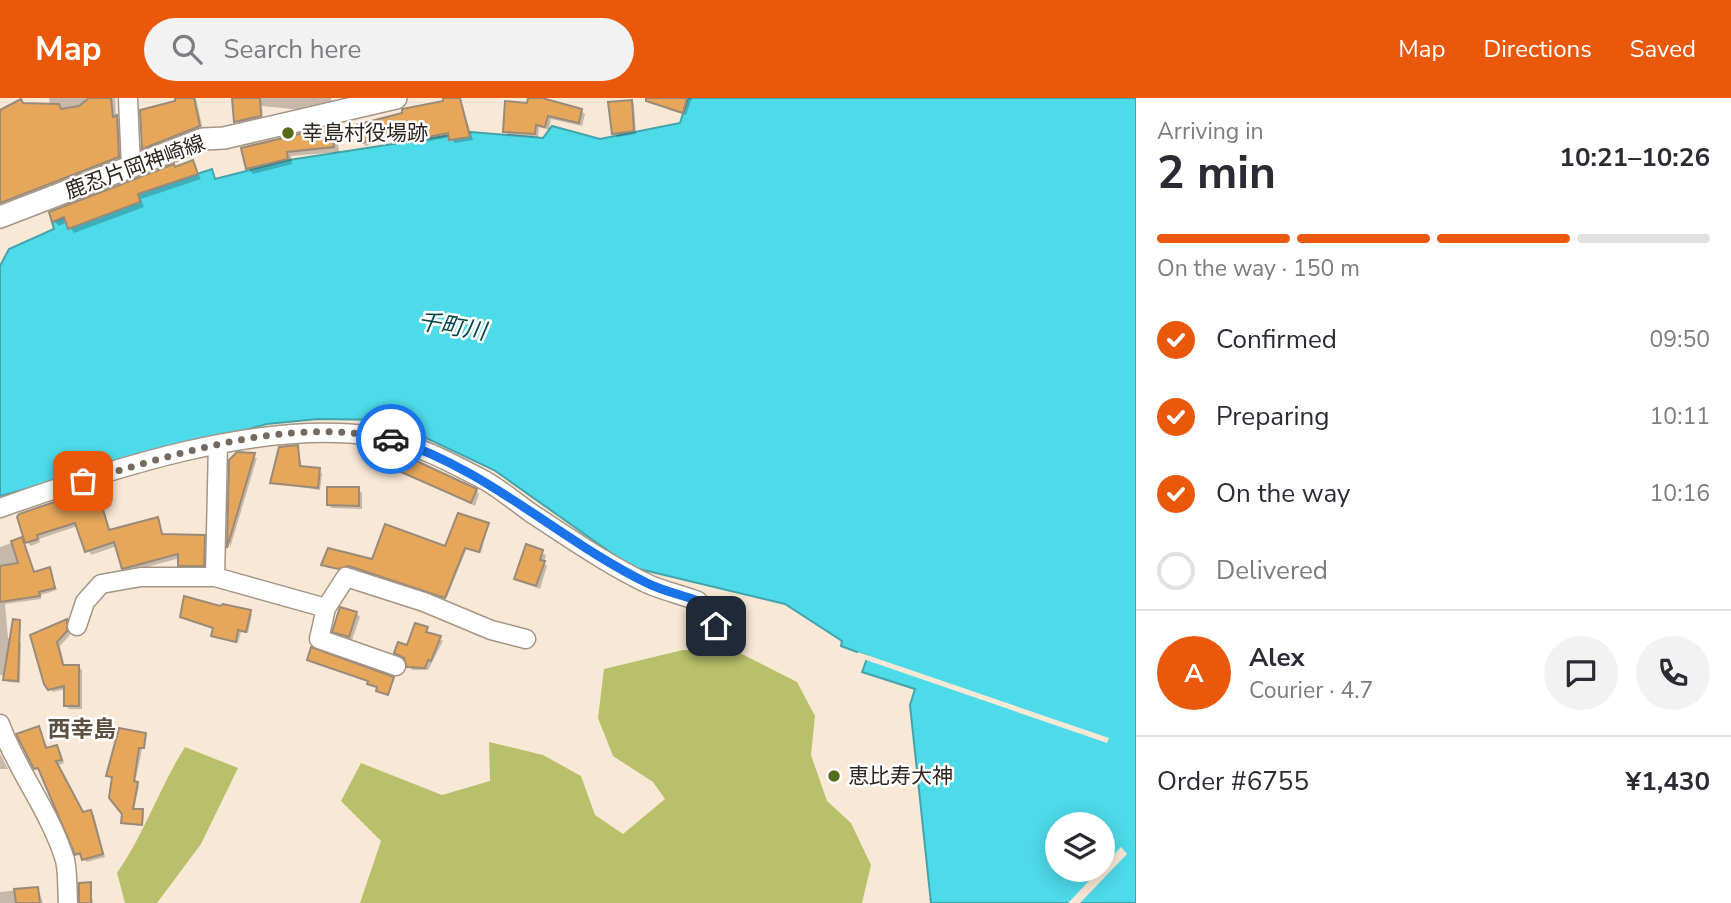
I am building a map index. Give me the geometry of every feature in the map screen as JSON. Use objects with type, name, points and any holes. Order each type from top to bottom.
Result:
[{"type":"main road","name":"鹿忍片岡神崎線","points":[[0,217],[203,139],[225,138],[396,98]]},
{"type":"street","points":[[128,98],[131,167]]},
{"type":"street","points":[[0,508],[62,486],[218,444],[335,432],[404,443],[490,483],[531,513],[649,584],[698,601],[709,623],[716,626]]},
{"type":"street","points":[[215,577],[218,444]]},
{"type":"street","points":[[77,626],[85,602],[101,584],[141,577],[215,577],[326,608]]},
{"type":"street","points":[[396,666],[319,639],[326,608],[346,577],[424,602],[491,630],[526,639]]},
{"type":"street","points":[[0,724],[5,742],[48,818],[65,862],[68,903]]},
{"type":"green space","points":[[683,650],[736,651],[797,682],[815,716],[811,755],[827,801],[851,823],[871,865],[862,903],[360,903],[381,841],[341,801],[361,763],[442,795],[490,781],[489,742],[543,755],[581,776],[595,815],[623,834],[665,799],[653,782],[613,756],[598,718],[604,669]]},
{"type":"green space","points":[[185,747],[238,768],[201,844],[157,903],[125,903],[117,873]]},
{"type":"water","name":"千町川","points":[[688,98],[1136,98],[1136,903],[931,903],[910,705],[915,689],[862,672],[868,656],[841,646],[842,641],[785,604],[631,567],[494,470],[388,420],[318,419],[267,424],[0,496],[0,266],[9,249],[54,229],[52,222],[212,169],[215,179],[289,160],[471,132],[543,138],[552,126],[600,139],[680,123]]},
{"type":"pier","points":[[858,652],[1109,738],[1107,743],[863,659],[857,656]]},
{"type":"pier","points":[[1121,847],[1127,854],[1115,867],[1115,853]]},
{"type":"pier","points":[[1088,882],[1100,882],[1080,903],[1068,903]]},
{"type":"building","points":[[89,98],[111,98],[113,117],[117,115],[119,157],[0,203],[0,110],[21,99],[23,103],[59,104],[61,109],[79,106]]},
{"type":"building","points":[[175,98],[194,98],[200,126],[142,149],[140,110],[175,101]]},
{"type":"building","points":[[232,98],[260,98],[261,116],[234,122]]},
{"type":"building","points":[[443,98],[460,98],[470,137],[449,140],[448,133],[409,141],[407,130],[361,143],[356,125],[402,113],[402,109],[443,101]]},
{"type":"building","points":[[528,98],[542,98],[582,109],[579,123],[548,116],[545,127],[536,125],[535,134],[503,132],[505,101],[527,103]]},
{"type":"building","points":[[646,98],[687,98],[683,113],[646,101]]},
{"type":"building","points":[[632,100],[634,131],[612,134],[608,102]]},
{"type":"building","points":[[332,126],[334,147],[287,152],[288,159],[246,169],[241,148]]},
{"type":"building","points":[[193,160],[198,174],[138,194],[140,202],[68,229],[64,217],[52,222],[49,212],[174,164],[175,167]]},
{"type":"building","points":[[298,445],[300,466],[320,468],[318,488],[270,483],[279,447]]},
{"type":"building","points":[[237,452],[255,453],[227,548],[229,460]]},
{"type":"building","points":[[408,457],[477,489],[471,503],[401,472]]},
{"type":"building","points":[[104,485],[109,501],[102,506],[109,530],[158,517],[162,534],[205,535],[204,566],[178,566],[178,554],[122,569],[114,542],[85,552],[75,523],[37,535],[38,539],[25,543],[17,517],[19,514]]},
{"type":"building","points":[[327,487],[359,487],[359,506],[327,505]]},
{"type":"building","points":[[458,513],[489,523],[479,552],[465,548],[445,598],[349,566],[338,569],[321,565],[328,548],[372,559],[385,524],[445,546]]},
{"type":"building","points":[[22,537],[34,572],[50,567],[55,588],[39,592],[40,596],[0,602],[0,566],[18,563],[11,541]]},
{"type":"building","points":[[526,544],[543,550],[540,560],[545,561],[536,586],[514,579]]},
{"type":"building","points":[[184,596],[220,606],[223,604],[251,610],[246,632],[238,630],[236,642],[211,636],[213,628],[180,617]]},
{"type":"building","points":[[340,607],[357,612],[349,637],[332,632]]},
{"type":"building","points":[[13,619],[20,620],[18,681],[3,680]]},
{"type":"building","points":[[67,619],[67,631],[57,642],[63,665],[79,665],[79,706],[64,706],[64,686],[48,690],[30,635]]},
{"type":"building","points":[[415,623],[428,627],[426,632],[441,636],[431,661],[428,660],[425,668],[407,667],[404,658],[394,653],[398,642],[407,645]]},
{"type":"building","points":[[311,647],[394,677],[388,695],[376,691],[377,687],[367,684],[368,681],[307,660]]},
{"type":"building","points":[[39,726],[46,748],[57,745],[62,760],[56,761],[83,812],[91,810],[103,854],[82,860],[80,853],[75,855],[38,768],[34,769],[16,734]]},
{"type":"building","points":[[119,728],[146,733],[144,748],[139,748],[134,781],[138,782],[133,809],[143,809],[142,825],[121,823],[122,814],[109,798],[112,777],[106,776]]},
{"type":"building","points":[[91,882],[91,903],[79,903],[79,883]]},
{"type":"building","points":[[38,887],[40,903],[16,903],[14,889]]},
{"type":"way so far","points":[[83,481],[218,444],[258,438],[335,432],[391,439]]},
{"type":"place","name":"幸島村役場跡","points":[[288,133]]},
{"type":"place","name":"恵比寿大神","points":[[834,776]]},
{"type":"district","name":"西幸島","points":[[82,729]]},
{"type":"route","points":[[391,439],[490,483],[531,513],[649,584],[698,601],[709,623],[716,626]]}]
